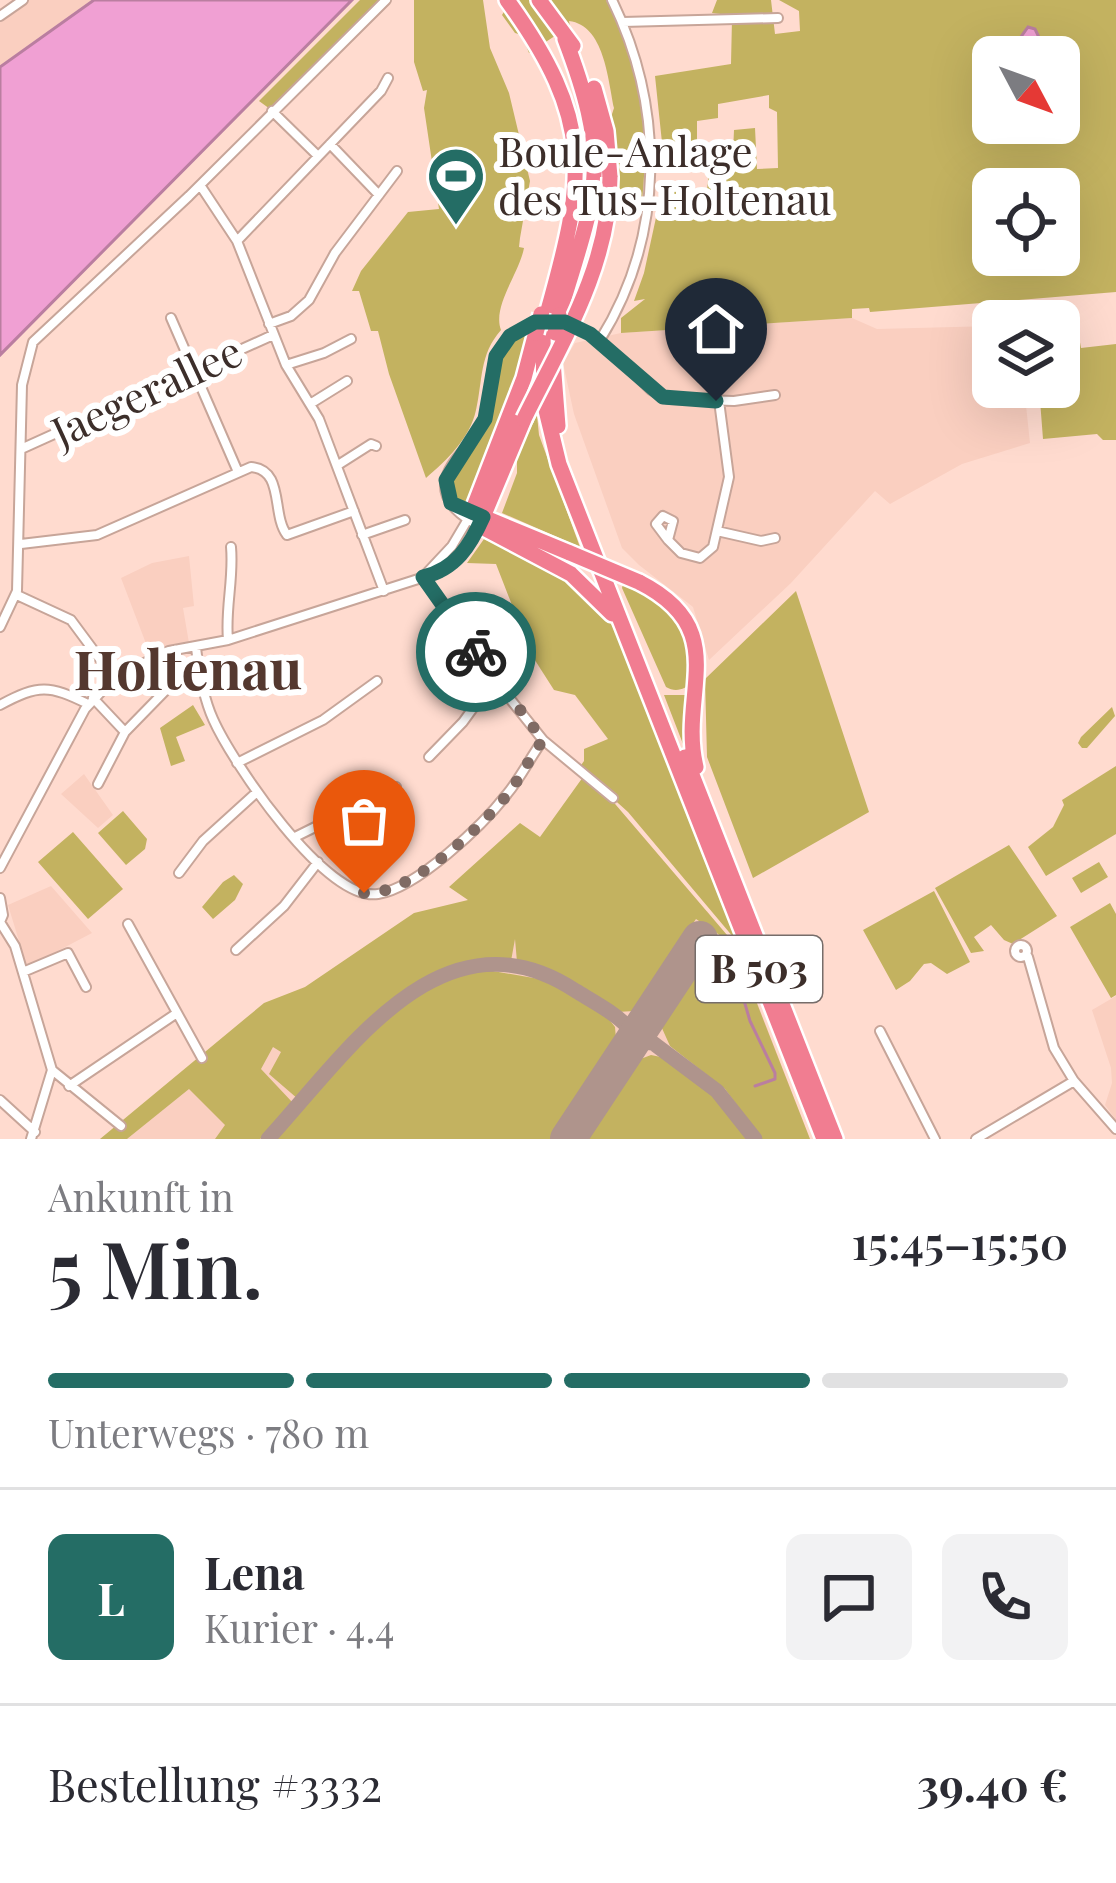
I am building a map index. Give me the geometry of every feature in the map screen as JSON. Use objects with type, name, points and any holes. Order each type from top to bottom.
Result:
[{"type":"highway","name":"B 503","points":[[507,0],[544,54],[562,92],[575,149],[576,200],[547,323],[541,375],[553,446],[824,1139]]},
{"type":"highway","name":"B 503","points":[[471,516],[524,419],[595,270],[605,232],[610,177],[607,131],[582,59],[539,0]]},
{"type":"highway","name":"B 503","points":[[566,39],[587,98],[596,169],[590,220],[547,323],[563,444],[835,1139]]},
{"type":"highway","points":[[471,516],[547,323]]},
{"type":"highway","points":[[471,516],[640,582],[673,605],[695,645],[699,676],[691,747],[703,799]]},
{"type":"highway","points":[[471,516],[585,584],[603,601],[631,648]]},
{"type":"street","points":[[0,16],[22,0]]},
{"type":"street","points":[[0,628],[16,595],[22,385],[33,342],[386,0]]},
{"type":"street","points":[[600,340],[636,263],[650,190],[648,111],[612,0]]},
{"type":"street","points":[[622,22],[778,18]]},
{"type":"street","points":[[237,241],[388,78]]},
{"type":"street","points":[[272,111],[318,156]]},
{"type":"street","points":[[329,144],[379,195]]},
{"type":"street","points":[[269,324],[291,316],[309,300],[335,253],[397,171]]},
{"type":"street","points":[[200,185],[237,241],[286,364],[338,465],[383,591]]},
{"type":"street","points":[[171,317],[238,472]]},
{"type":"street","points":[[0,868],[2,856],[90,701],[114,678],[164,653],[228,640],[383,591],[454,562],[471,516],[446,495],[446,480],[485,419],[496,356],[510,336],[535,322],[565,322],[600,340],[658,394],[678,401],[776,395]]},
{"type":"street","name":"Jaegerallee","points":[[21,449],[273,335]]},
{"type":"street","points":[[286,364],[325,353],[350,339]]},
{"type":"street","points":[[310,404],[347,381]]},
{"type":"street","points":[[668,540],[680,553],[700,558],[712,550],[729,477],[719,401]]},
{"type":"street","points":[[338,465],[371,444],[376,446]]},
{"type":"street","points":[[21,544],[97,535],[256,467],[269,473],[281,528],[287,535],[354,512]]},
{"type":"street","points":[[362,535],[405,520]]},
{"type":"street","points":[[717,531],[756,540],[775,538]]},
{"type":"street","points":[[228,640],[226,610],[234,576],[231,547]]},
{"type":"street","points":[[423,577],[494,680],[543,740],[613,798]]},
{"type":"street","points":[[16,595],[71,620],[114,678]]},
{"type":"street","points":[[196,648],[209,710],[237,763],[318,862],[344,884],[364,893],[393,888],[463,839],[509,792],[543,740]]},
{"type":"street","points":[[429,757],[494,680]]},
{"type":"street","points":[[237,763],[322,720],[376,681]]},
{"type":"street","points":[[0,706],[43,688],[64,691],[90,701],[125,732]]},
{"type":"street","points":[[98,784],[125,732],[165,691]]},
{"type":"street","points":[[295,837],[396,787]]},
{"type":"street","points":[[179,872],[203,841],[257,792]]},
{"type":"street","points":[[236,950],[284,906],[318,862]]},
{"type":"street","points":[[0,898],[3,937],[14,941],[52,1070],[121,1126]]},
{"type":"street","points":[[128,924],[202,1058]]},
{"type":"street","points":[[23,972],[68,953],[86,987]]},
{"type":"street","points":[[1028,957],[1054,1048],[1074,1081],[1116,1129]]},
{"type":"street","points":[[69,1086],[177,1013]]},
{"type":"street","points":[[880,1031],[935,1139]]},
{"type":"street","points":[[33,1136],[52,1070]]},
{"type":"street","points":[[976,1139],[1074,1081]]},
{"type":"street","points":[[0,1100],[33,1136]]},
{"type":"shaded area","points":[[12,0],[94,0],[0,67],[0,9]]},
{"type":"shaded area","points":[[94,0],[352,0],[0,355],[0,67]]},
{"type":"shaded area","points":[[360,0],[382,0],[270,109],[259,101]]},
{"type":"shaded area","points":[[414,0],[483,0],[490,48],[509,93],[530,181],[519,247],[524,248],[503,300],[501,330],[485,358],[473,420],[457,448],[426,478],[378,331],[371,331],[359,291],[352,291],[361,271],[408,212],[439,209],[424,108],[427,90],[423,91],[414,62]]},
{"type":"shaded area","points":[[511,0],[606,0],[628,51],[641,105],[645,161],[640,216],[620,199],[614,108],[597,43],[590,32],[569,21],[570,26],[529,53],[522,35],[502,15]]},
{"type":"shaded area","points":[[717,0],[771,0],[775,34],[800,31],[799,11],[779,0],[1116,0],[1116,292],[972,300],[972,304],[870,312],[869,308],[852,309],[852,318],[621,333],[621,318],[645,299],[634,301],[662,190],[707,190],[709,172],[732,175],[734,130],[755,128],[757,169],[778,168],[777,112],[769,108],[769,95],[718,104],[718,118],[697,121],[697,149],[663,152],[655,76],[731,64],[729,15],[712,13]]},
{"type":"shaded area","points":[[1028,27],[1038,36],[1022,36]]},
{"type":"shaded area","points":[[852,318],[877,329],[972,327],[972,408],[1026,408],[1030,443],[962,464],[890,504],[875,491],[791,583],[709,660],[693,607],[622,548],[574,414],[563,363],[575,343],[621,333]]},
{"type":"shaded area","points":[[535,322],[472,512],[455,507],[446,495],[446,480],[477,435],[502,345]]},
{"type":"shaded area","points":[[1080,342],[1081,348],[1116,344],[1116,440],[1103,440],[1097,434],[1043,439],[1041,408],[1080,408]]},
{"type":"shaded area","points":[[537,415],[539,435],[580,547],[502,513],[517,473],[517,457]]},
{"type":"shaded area","points":[[484,539],[564,576],[603,610],[617,634],[739,944],[628,812],[579,768],[584,749],[608,739],[575,695],[554,690],[531,654],[496,564],[467,563]]},
{"type":"shaded area","points":[[189,556],[194,606],[183,608],[189,643],[150,654],[121,578],[152,563]]},
{"type":"shaded area","points":[[624,580],[657,598],[678,618],[689,645],[693,682],[687,687],[666,687],[622,588]]},
{"type":"shaded area","points":[[796,591],[869,812],[753,878],[707,757],[705,679]]},
{"type":"shaded area","points":[[664,695],[688,695],[690,762]]},
{"type":"shaded area","points":[[193,705],[205,725],[176,737],[185,761],[171,766],[160,728]]},
{"type":"shaded area","points":[[1112,707],[1115,716],[1082,748],[1081,737]]},
{"type":"shaded area","points":[[1116,766],[1116,834],[1046,876],[1028,847],[1053,827],[1062,800]]},
{"type":"shaded area","points":[[84,774],[113,815],[98,828],[61,794]]},
{"type":"shaded area","points":[[583,777],[610,798],[733,942],[810,1139],[762,1139],[725,1089],[670,1046],[661,1026],[721,936],[696,919],[634,1011],[617,1012],[565,978],[517,962],[515,939],[511,961],[443,971],[390,1003],[298,1099],[269,1074],[281,1052],[273,1047],[261,1069],[293,1103],[260,1139],[215,1139],[225,1125],[189,1089],[127,1139],[100,1139],[264,1003],[305,987],[414,913],[468,900],[449,887],[520,823],[540,837]]},
{"type":"shaded area","points":[[123,811],[147,839],[145,849],[126,865],[98,833]]},
{"type":"shaded area","points":[[73,832],[123,889],[88,919],[38,862]]},
{"type":"shaded area","points":[[1009,845],[1057,916],[1013,944],[991,925],[974,937],[984,951],[971,953],[935,888]]},
{"type":"shaded area","points":[[1099,862],[1108,877],[1081,893],[1072,878]]},
{"type":"shaded area","points":[[234,875],[243,884],[235,900],[213,919],[202,907]]},
{"type":"shaded area","points":[[51,886],[92,933],[27,967],[8,905]]},
{"type":"shaded area","points":[[934,891],[970,962],[947,974],[931,963],[924,964],[896,990],[863,930]]},
{"type":"shaded area","points":[[1110,903],[1116,914],[1116,995],[1111,998],[1070,927]]},
{"type":"shaded area","points":[[707,911],[738,953],[810,1139],[127,1139],[203,1077],[405,949]]},
{"type":"shaded area","points":[[487,970],[545,980],[615,1027],[616,1039],[550,1139],[275,1139],[344,1060],[396,1011],[454,978]]},
{"type":"shaded area","points":[[1116,996],[1116,1120],[1105,1105],[1111,1068],[1092,1010]]},
{"type":"shaded area","points":[[651,1055],[693,1076],[747,1139],[586,1139],[638,1060]]},
{"type":"waterway","points":[[729,949],[750,1021],[775,1073],[775,1079],[755,1086]]},
{"type":"taxiway","points":[[268,1139],[365,1031],[402,1000],[441,976],[483,965],[528,969],[617,1017],[629,1028],[627,1046],[616,1066]]},
{"type":"taxiway","points":[[626,1055],[641,1042],[653,1043],[717,1091],[755,1139]]},
{"type":"runway","points":[[568,1139],[700,939]]},
{"type":"way so far","points":[[364,893],[393,888],[463,839],[509,792],[543,740],[476,652]]},
{"type":"place","name":"Boule-Anlage des Tus-Holtenau","points":[[456,227]]},
{"type":"district","name":"Holtenau","points":[[188,671]]},
{"type":"route","points":[[476,652],[423,577],[454,562],[468,548],[483,517],[455,507],[445,490],[446,480],[455,461],[478,435],[490,399],[496,356],[510,336],[535,322],[565,322],[600,340],[658,394],[678,401],[716,401]]}]
